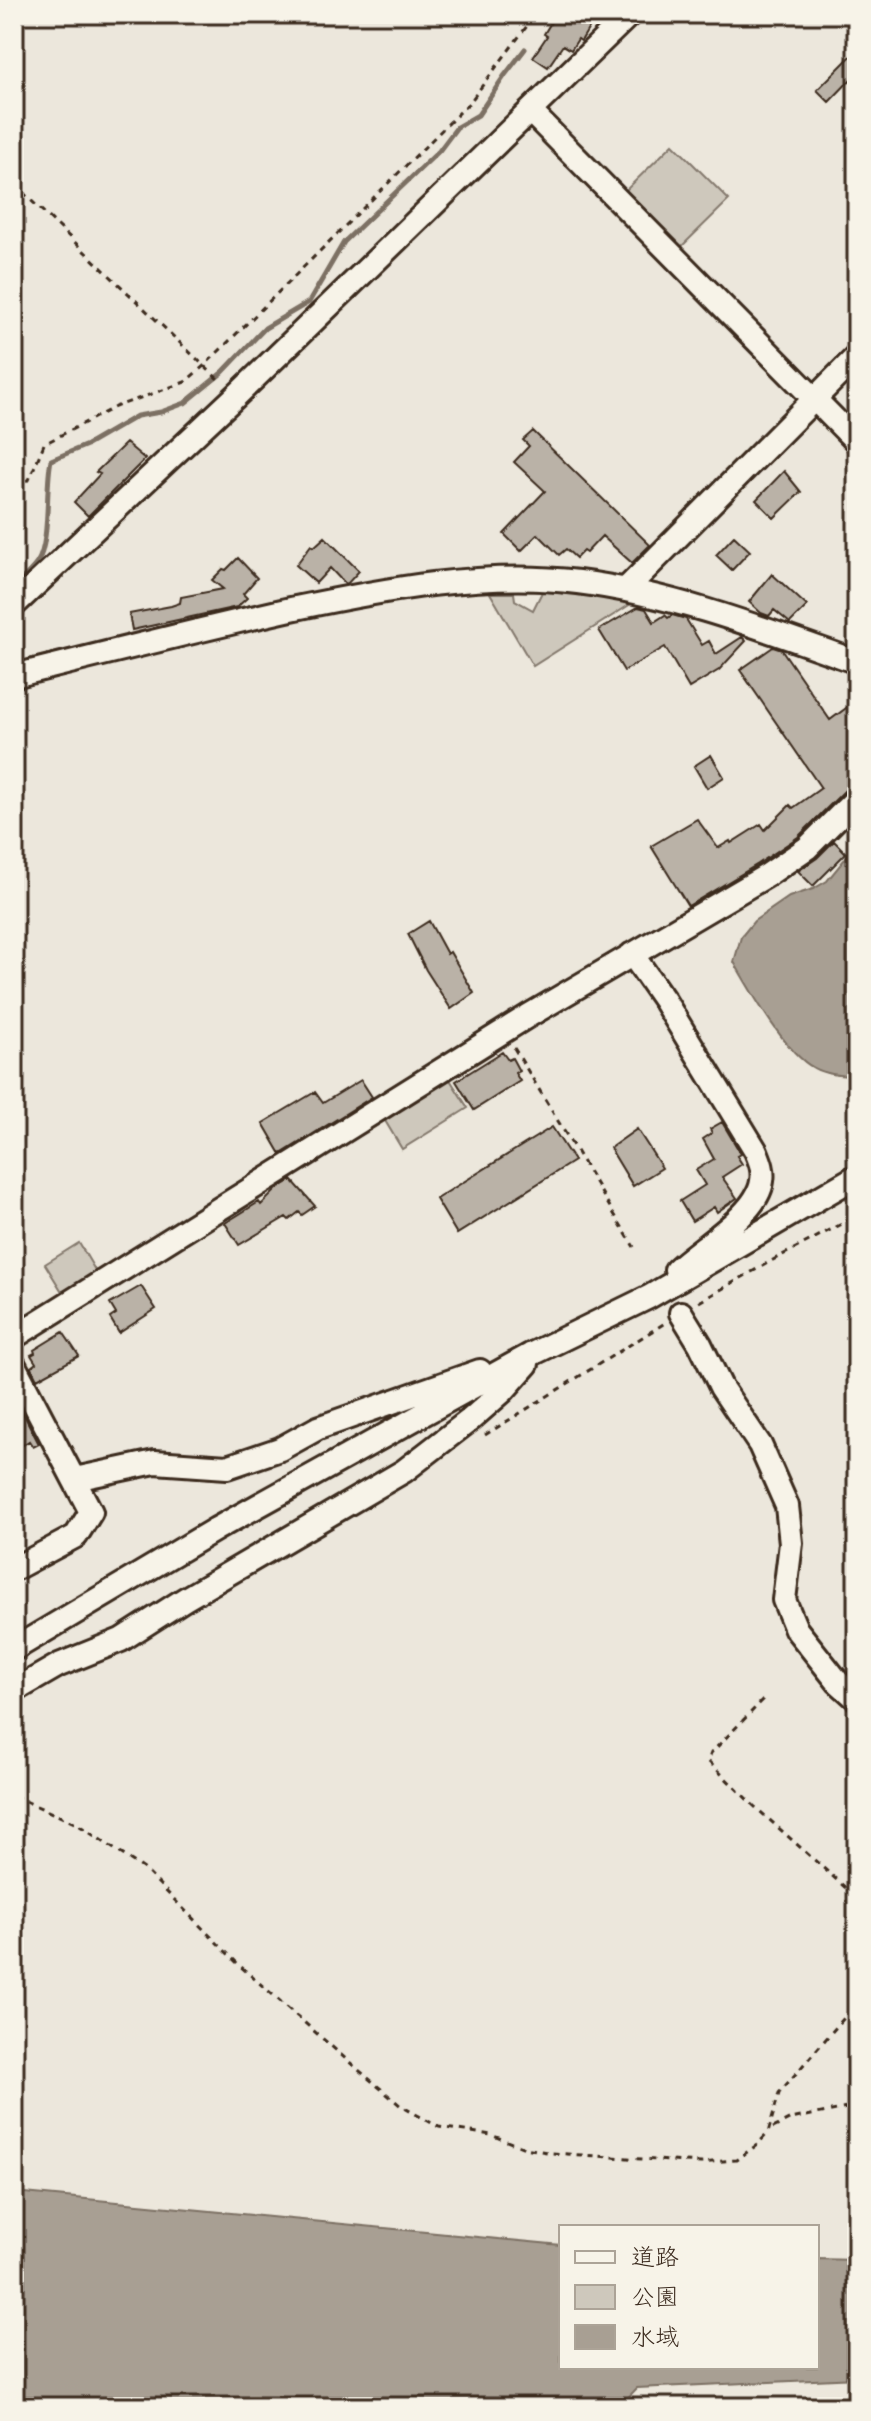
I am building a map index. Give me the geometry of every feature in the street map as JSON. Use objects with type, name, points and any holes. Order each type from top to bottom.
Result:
[{"type":"street","points":[[14,605],[235,397],[630,14]]},
{"type":"street","points":[[530,111],[857,442]]},
{"type":"street","points":[[626,589],[857,356]]},
{"type":"street","points":[[14,676],[335,600],[468,581],[533,579],[575,581],[626,589],[733,620],[857,662]]},
{"type":"street","points":[[14,1337],[503,1031],[766,876],[807,848],[857,798]]},
{"type":"street","points":[[632,954],[664,1000],[756,1151],[763,1169],[762,1185],[754,1201],[737,1221],[665,1280],[667,1286]]},
{"type":"street","points":[[14,1649],[216,1529],[530,1355],[667,1286],[857,1176]]},
{"type":"street","points":[[681,1313],[721,1387],[760,1445],[787,1506],[791,1543],[784,1600],[796,1629],[838,1682],[857,1699]]},
{"type":"street","points":[[75,1479],[155,1462],[227,1467],[250,1461],[318,1428],[530,1355]]},
{"type":"street","points":[[14,1691],[59,1665],[121,1640],[404,1471],[503,1391],[527,1366],[530,1355]]},
{"type":"street","points":[[14,1365],[91,1512],[76,1536],[14,1569]]},
{"type":"path","points":[[14,481],[29,480],[44,444],[115,407],[185,382],[205,365],[470,102],[536,14]]},
{"type":"path","points":[[14,184],[221,382]]},
{"type":"path","points":[[503,1031],[634,1247]]},
{"type":"path","points":[[475,1442],[606,1357],[771,1261],[857,1216]]},
{"type":"path","points":[[763,1700],[711,1753],[708,1761],[857,1898]]},
{"type":"path","points":[[14,1796],[77,1824],[144,1869],[240,1966],[347,2060],[401,2106],[439,2127],[491,2135],[525,2148],[552,2153],[701,2163],[736,2160],[768,2133],[779,2093],[857,2003]]},
{"type":"path","points":[[773,2128],[791,2119],[857,2106]]},
{"type":"green space","points":[[673,144],[729,200],[679,249],[624,192]]},
{"type":"green space","points":[[542,592],[606,596],[634,602],[533,666],[490,593],[514,593],[515,600],[533,610]]},
{"type":"green space","points":[[449,1078],[468,1108],[402,1149],[384,1119]]},
{"type":"green space","points":[[79,1243],[99,1277],[66,1298],[45,1264]]},
{"type":"water","points":[[857,850],[857,1076],[835,1075],[814,1068],[792,1049],[734,962],[741,937],[754,921],[789,897],[827,881],[848,855]]},
{"type":"water","points":[[14,2192],[559,2245],[559,2369],[819,2369],[819,2259],[857,2260],[857,2378],[637,2388],[619,2407],[14,2407]]},
{"type":"building","points":[[560,14],[583,14],[590,26],[571,50],[563,45],[548,67],[533,57],[547,36],[544,34],[553,19]]},
{"type":"building","points":[[857,50],[857,73],[829,102],[817,90]]},
{"type":"building","points":[[533,431],[650,545],[632,563],[602,536],[586,553],[583,551],[576,558],[566,549],[559,555],[538,534],[521,551],[504,534],[545,491],[514,462],[529,446],[523,440]]},
{"type":"building","points":[[126,443],[145,459],[88,516],[74,502],[100,474],[96,472]]},
{"type":"building","points":[[784,471],[801,492],[774,518],[756,500]]},
{"type":"building","points":[[734,536],[750,551],[732,570],[716,555]]},
{"type":"building","points":[[325,537],[359,571],[348,583],[345,584],[330,568],[316,583],[296,565],[311,545],[314,547]]},
{"type":"building","points":[[238,558],[257,578],[243,594],[247,598],[237,607],[132,630],[129,614],[171,606],[180,603],[181,597],[223,589],[212,580]]},
{"type":"building","points":[[772,574],[807,606],[790,623],[774,610],[769,616],[761,613],[749,602]]},
{"type":"building","points":[[638,607],[646,609],[654,622],[665,615],[686,619],[702,645],[709,641],[716,654],[742,637],[746,641],[719,670],[689,688],[665,647],[624,671],[599,630]]},
{"type":"building","points":[[773,647],[782,650],[830,720],[857,700],[857,784],[847,788],[798,837],[688,906],[651,846],[697,819],[718,848],[761,824],[765,830],[790,805],[793,808],[821,788],[740,670]]},
{"type":"building","points":[[711,755],[724,777],[707,788],[694,766]]},
{"type":"building","points":[[834,841],[846,853],[813,886],[798,871]]},
{"type":"building","points":[[429,921],[474,993],[451,1009],[408,934]]},
{"type":"building","points":[[502,1052],[508,1060],[512,1058],[520,1081],[474,1110],[456,1081]]},
{"type":"building","points":[[361,1080],[372,1097],[281,1154],[263,1123],[315,1092],[323,1103]]},
{"type":"building","points":[[722,1122],[741,1154],[737,1156],[742,1164],[722,1177],[737,1198],[717,1212],[714,1207],[692,1221],[680,1201],[705,1185],[696,1170],[714,1159],[703,1139],[712,1133],[710,1129]]},
{"type":"building","points":[[552,1127],[574,1161],[457,1234],[436,1199]]},
{"type":"building","points":[[637,1129],[662,1168],[633,1186],[610,1148]]},
{"type":"building","points":[[292,1180],[315,1206],[289,1220],[286,1217],[239,1245],[225,1223],[259,1202],[261,1205],[277,1189]]},
{"type":"building","points":[[141,1286],[156,1309],[119,1333],[110,1318],[116,1314],[110,1304]]},
{"type":"building","points":[[63,1332],[79,1356],[37,1379],[31,1367],[36,1363],[31,1355]]},
{"type":"building","points":[[23,1413],[39,1444],[33,1447],[29,1441],[14,1451],[14,1419]]},
{"type":"waterway","points":[[14,586],[32,569],[41,554],[51,460],[87,445],[137,416],[161,412],[185,403],[223,372],[265,328],[309,302],[344,242],[439,151],[457,127],[478,115],[525,49]]}]
